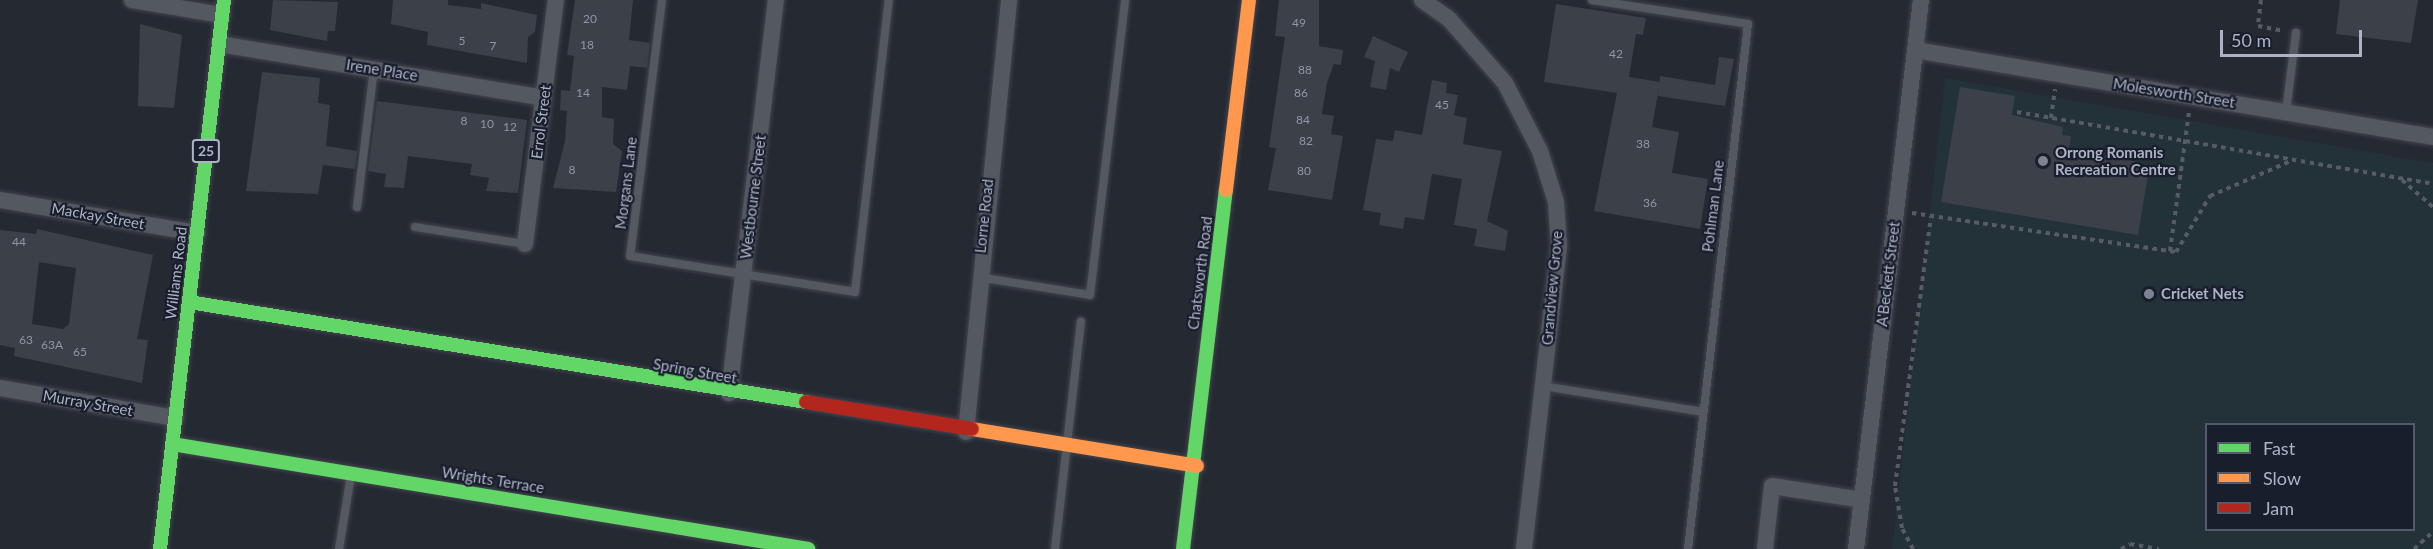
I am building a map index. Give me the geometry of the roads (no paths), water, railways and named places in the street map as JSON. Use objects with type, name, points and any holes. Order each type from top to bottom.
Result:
[{"type":"street","points":[[132,0],[223,8]]},
{"type":"street","name":"Errol Street","points":[[525,244],[556,0]]},
{"type":"street","name":"Westbourne Street","points":[[729,393],[776,0]]},
{"type":"street","name":"Lorne Road","points":[[966,432],[978,277],[1008,0]]},
{"type":"street","name":"Chatsworth Road","points":[[1183,549],[1197,466],[1249,0]]},
{"type":"street","name":"Grandview Grove","points":[[1422,0],[1449,19],[1505,83],[1550,178],[1558,246],[1524,549]]},
{"type":"street","name":"A'Beckett Street","points":[[1856,549],[1921,0]]},
{"type":"street","name":"Williams Road","points":[[160,549],[223,8]]},
{"type":"street","name":"Irene Place","points":[[219,44],[544,98]]},
{"type":"street","name":"Molesworth Street","points":[[1915,50],[2433,137]]},
{"type":"street","name":"Mackay Street","points":[[0,200],[197,233]]},
{"type":"street","name":"Spring Street","points":[[189,302],[966,432],[1197,466]]},
{"type":"street","name":"Murray Street","points":[[0,388],[175,418]]},
{"type":"street","name":"Wrights Terrace","points":[[172,444],[808,549]]},
{"type":"street","points":[[1765,549],[1772,486],[1862,500]]},
{"type":"lane","name":"Morgans Lane","points":[[662,0],[630,255],[744,274]]},
{"type":"lane","points":[[744,274],[855,292],[889,0]]},
{"type":"lane","points":[[978,277],[1090,295],[1125,0]]},
{"type":"lane","name":"Pohlman Lane","points":[[1592,0],[1748,24],[1688,549]]},
{"type":"lane","points":[[2286,112],[2296,33]]},
{"type":"lane","points":[[357,207],[374,68]]},
{"type":"lane","points":[[416,227],[525,244]]},
{"type":"lane","points":[[1054,549],[1081,321]]},
{"type":"lane","points":[[1543,386],[1703,412]]},
{"type":"lane","points":[[339,549],[351,473]]},
{"type":"place","name":"Orrong Romanis Recreation Centre","points":[[2043,161]]},
{"type":"place","name":"Cricket Nets","points":[[2149,294]]}]
